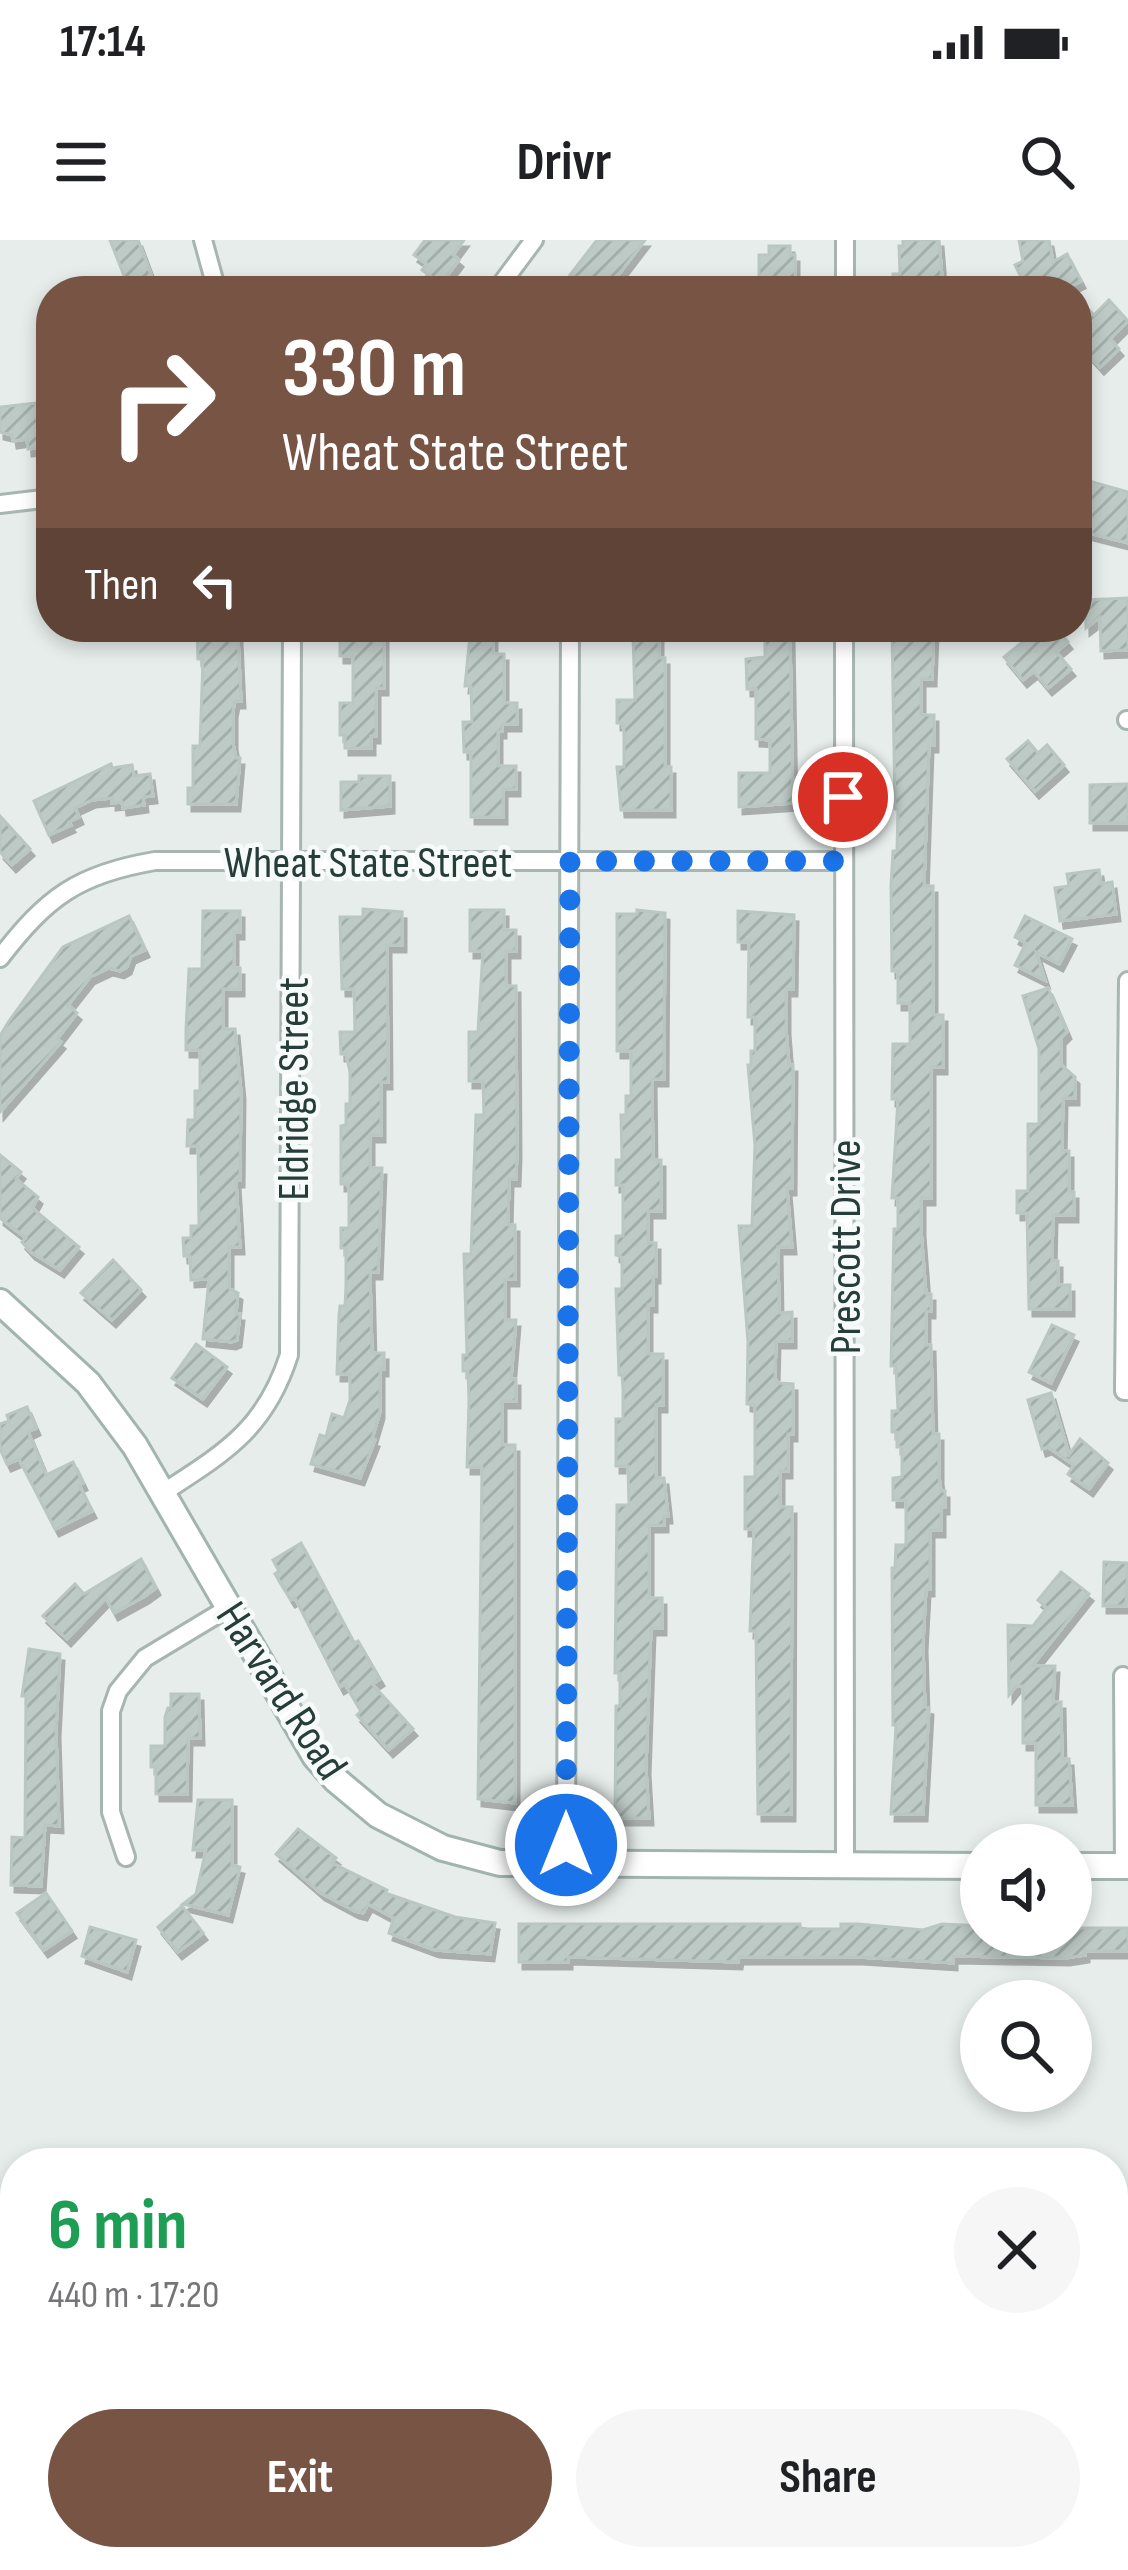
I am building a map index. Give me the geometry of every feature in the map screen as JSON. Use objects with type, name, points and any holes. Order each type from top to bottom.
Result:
[{"type":"street","points":[[203,240],[213,276]]},
{"type":"street","points":[[507,276],[534,240]]},
{"type":"street","points":[[845,240],[845,276]]},
{"type":"street","points":[[0,503],[36,499]]},
{"type":"street","name":"Eldridge Street","points":[[161,1494],[255,1425],[279,1386],[289,1355],[292,642]]},
{"type":"street","points":[[566,1866],[570,642]]},
{"type":"street","name":"Prescott Drive","points":[[844,642],[844,1866]]},
{"type":"street","name":"Wheat State Street","points":[[0,958],[46,904],[105,872],[154,861],[843,861]]},
{"type":"street","points":[[1126,981],[1126,1391]]},
{"type":"street","name":"Harvard Road","points":[[0,1302],[88,1383],[135,1446],[315,1756],[360,1802],[413,1835],[469,1857],[521,1865],[960,1866]]},
{"type":"street","points":[[126,1857],[111,1812],[111,1711],[118,1691],[145,1658],[228,1608]]},
{"type":"street","points":[[1092,1866],[1126,1866],[1123,1676]]},
{"type":"building","points":[[110,240],[138,240],[151,276],[124,276]]},
{"type":"building","points":[[425,240],[464,240],[453,255],[459,260],[447,276],[430,276],[422,270],[427,264],[414,255]]},
{"type":"building","points":[[597,240],[645,240],[617,276],[570,275]]},
{"type":"building","points":[[903,240],[939,240],[942,276],[893,276],[900,274],[899,246]]},
{"type":"building","points":[[1019,240],[1049,240],[1053,262],[1067,254],[1078,276],[1020,276],[1015,265],[1023,261]]},
{"type":"building","points":[[769,246],[790,246],[795,276],[759,276],[759,255],[769,255]]},
{"type":"building","points":[[1109,300],[1128,321],[1110,339],[1119,349],[1100,367],[1092,358],[1092,313]]},
{"type":"building","points":[[36,403],[36,448],[28,449],[27,439],[13,441],[12,435],[0,432],[0,407]]},
{"type":"building","points":[[1092,482],[1128,492],[1128,543],[1092,534]]},
{"type":"building","points":[[1128,598],[1128,650],[1101,651],[1100,617],[1092,623],[1092,600]]},
{"type":"building","points":[[197,642],[238,642],[241,701],[235,701],[233,711],[233,743],[236,758],[240,758],[236,804],[188,804],[188,788],[193,788],[193,746],[200,746],[203,659],[198,659]]},
{"type":"building","points":[[340,642],[384,642],[384,688],[376,688],[376,736],[371,736],[371,748],[345,748],[345,735],[340,735],[340,703],[353,703],[353,656],[340,656]]},
{"type":"building","points":[[469,642],[493,642],[493,654],[504,654],[504,703],[517,703],[517,724],[502,724],[498,731],[498,766],[516,766],[516,789],[503,789],[503,817],[471,817],[471,752],[464,752],[463,722],[472,722],[471,686],[465,686]]},
{"type":"building","points":[[633,642],[659,642],[659,658],[665,658],[665,767],[671,767],[671,810],[621,810],[617,767],[624,767],[624,731],[622,723],[617,723],[617,700],[635,700]]},
{"type":"building","points":[[765,642],[790,642],[793,803],[739,807],[739,773],[770,773],[770,740],[756,739],[756,689],[747,689],[746,659],[765,657]]},
{"type":"building","points":[[892,642],[933,642],[932,679],[921,679],[921,715],[934,715],[924,886],[933,886],[933,1015],[943,1015],[943,1067],[931,1067],[931,1198],[921,1198],[921,1229],[926,1294],[931,1294],[926,1345],[931,1345],[933,1434],[939,1434],[945,1507],[941,1507],[941,1530],[930,1530],[930,1589],[926,1589],[923,1644],[925,1707],[929,1708],[923,1814],[891,1814],[896,1725],[892,1568],[896,1545],[906,1545],[906,1500],[893,1500],[893,1478],[902,1477],[902,1447],[897,1447],[897,1432],[892,1432],[892,1411],[898,1411],[896,1366],[891,1366],[894,1229],[898,1229],[898,1198],[892,1198],[898,1099],[892,1099],[893,1044],[910,1044],[910,1003],[898,1003],[898,971],[892,971]]},
{"type":"building","points":[[1022,642],[1068,642],[1056,652],[1071,669],[1048,688],[1034,671],[1023,680],[1004,657]]},
{"type":"building","points":[[1028,741],[1038,753],[1047,745],[1064,765],[1035,791],[1007,759]]},
{"type":"building","points":[[111,764],[112,768],[132,765],[134,776],[150,774],[153,796],[143,797],[144,805],[123,808],[122,802],[112,803],[112,798],[92,800],[75,808],[79,817],[71,825],[49,835],[34,801]]},
{"type":"building","points":[[359,776],[390,776],[390,806],[341,810],[341,782],[359,782]]},
{"type":"building","points":[[1128,784],[1128,823],[1090,823],[1090,785]]},
{"type":"building","points":[[0,816],[30,849],[12,865],[0,852]]},
{"type":"building","points":[[1099,870],[1101,884],[1112,882],[1116,914],[1060,921],[1055,888],[1069,886],[1067,874]]},
{"type":"building","points":[[363,909],[402,912],[402,945],[387,945],[388,1082],[381,1082],[381,1135],[370,1135],[370,1168],[382,1168],[378,1272],[370,1272],[372,1353],[384,1353],[384,1369],[380,1369],[375,1440],[360,1478],[311,1464],[332,1414],[344,1418],[350,1400],[350,1374],[337,1374],[340,1306],[345,1306],[346,1287],[341,1228],[349,1228],[348,1184],[341,1184],[341,1126],[346,1125],[346,1104],[350,1104],[350,1072],[346,1054],[341,1054],[340,1032],[355,1032],[354,989],[342,989],[340,917],[363,917]]},
{"type":"building","points":[[470,910],[504,910],[504,930],[516,930],[516,951],[506,951],[506,986],[516,986],[517,1151],[516,1179],[509,1179],[508,1225],[515,1225],[515,1279],[505,1279],[505,1320],[516,1320],[511,1379],[516,1379],[516,1401],[502,1401],[502,1445],[515,1445],[515,1803],[478,1799],[482,1467],[467,1467],[468,1371],[463,1371],[463,1355],[467,1355],[464,1254],[471,1254],[476,1115],[484,1115],[483,1081],[469,1081],[469,1032],[478,1032],[483,951],[470,951]]},
{"type":"building","points":[[637,910],[665,913],[664,1079],[652,1079],[653,1160],[661,1160],[661,1211],[648,1211],[648,1243],[656,1243],[656,1276],[653,1305],[648,1305],[648,1354],[663,1354],[663,1405],[656,1405],[656,1478],[664,1478],[668,1516],[664,1516],[664,1525],[649,1525],[649,1598],[662,1598],[662,1628],[651,1628],[649,1818],[615,1818],[616,1706],[620,1706],[620,1673],[615,1673],[617,1505],[629,1505],[628,1466],[616,1466],[616,1419],[623,1419],[616,1289],[622,1289],[622,1257],[616,1255],[616,1236],[623,1236],[623,1185],[616,1185],[616,1160],[622,1160],[621,1115],[626,1115],[626,1096],[631,1096],[631,1051],[617,1051],[617,914],[637,914]]},
{"type":"building","points":[[203,911],[240,911],[240,932],[234,932],[234,968],[240,968],[240,989],[223,989],[223,1029],[235,1029],[241,1092],[240,1180],[236,1180],[240,1247],[229,1247],[229,1288],[238,1293],[236,1314],[240,1314],[237,1340],[232,1342],[203,1339],[209,1279],[191,1280],[190,1256],[184,1256],[183,1238],[191,1238],[191,1226],[199,1226],[198,1146],[187,1146],[188,1120],[195,1120],[195,1091],[200,1091],[200,1050],[186,1050],[186,1029],[189,969],[202,969]]},
{"type":"building","points":[[738,911],[794,915],[793,989],[786,989],[789,1065],[793,1065],[792,1188],[787,1188],[792,1247],[778,1247],[779,1313],[792,1312],[792,1341],[776,1341],[775,1378],[778,1383],[793,1384],[788,1471],[780,1471],[780,1507],[792,1507],[791,1814],[758,1814],[756,1631],[750,1631],[754,1529],[745,1529],[745,1477],[755,1477],[755,1405],[747,1404],[748,1342],[739,1226],[752,1226],[755,1145],[748,1065],[755,1051],[755,1017],[748,1017],[749,942],[738,942]]},
{"type":"building","points":[[129,916],[145,950],[131,956],[120,971],[109,968],[90,977],[68,1005],[77,1013],[57,1039],[61,1042],[0,1112],[0,1036],[9,1021],[63,947]]},
{"type":"building","points":[[1025,916],[1072,939],[1059,964],[1036,952],[1045,980],[1015,965],[1026,943],[1015,937]]},
{"type":"building","points":[[1048,988],[1067,1032],[1061,1038],[1061,1065],[1075,1077],[1075,1098],[1063,1098],[1062,1151],[1069,1151],[1074,1215],[1053,1215],[1052,1261],[1058,1261],[1058,1285],[1070,1285],[1070,1309],[1029,1309],[1027,1213],[1017,1213],[1017,1191],[1028,1191],[1028,1124],[1039,1124],[1039,1049],[1023,996]]},
{"type":"building","points":[[0,1155],[21,1172],[16,1179],[38,1197],[32,1208],[79,1247],[60,1270],[31,1252],[22,1242],[26,1238],[0,1218]]},
{"type":"building","points":[[113,1260],[141,1290],[112,1320],[81,1293]]},
{"type":"building","points":[[1052,1325],[1074,1335],[1051,1383],[1029,1372]]},
{"type":"building","points":[[196,1344],[227,1367],[203,1399],[172,1378]]},
{"type":"building","points":[[1051,1393],[1069,1455],[1080,1439],[1108,1463],[1089,1489],[1068,1474],[1074,1465],[1048,1447],[1042,1449],[1028,1400]]},
{"type":"building","points":[[27,1407],[36,1428],[28,1432],[46,1475],[73,1462],[92,1511],[55,1529],[19,1459],[7,1464],[0,1449],[0,1424],[9,1421],[7,1415]]},
{"type":"building","points":[[301,1543],[354,1643],[358,1641],[380,1679],[372,1684],[413,1729],[389,1750],[357,1715],[361,1711],[345,1684],[340,1687],[295,1598],[291,1600],[275,1574],[279,1571],[273,1560]]},
{"type":"building","points":[[141,1559],[156,1588],[145,1596],[114,1613],[106,1598],[67,1639],[43,1616],[75,1584],[84,1594]]},
{"type":"building","points":[[1104,1562],[1128,1563],[1126,1606],[1103,1606]]},
{"type":"building","points":[[1061,1572],[1089,1594],[1032,1666],[1055,1666],[1053,1702],[1061,1702],[1062,1759],[1069,1759],[1072,1805],[1036,1805],[1036,1743],[1023,1743],[1023,1686],[1016,1686],[1009,1695],[1008,1625],[1033,1626],[1047,1608],[1038,1600]]},
{"type":"building","points":[[29,1649],[60,1654],[59,1826],[45,1825],[41,1886],[11,1885],[12,1837],[25,1838],[26,1696],[22,1696]]},
{"type":"building","points":[[171,1694],[199,1694],[200,1738],[188,1738],[187,1794],[156,1794],[156,1767],[151,1767],[151,1746],[165,1746]]},
{"type":"building","points":[[198,1800],[232,1800],[232,1865],[240,1867],[228,1915],[183,1904],[196,1894],[206,1850],[193,1850]]},
{"type":"building","points":[[298,1829],[336,1858],[332,1863],[387,1890],[385,1893],[455,1917],[495,1923],[490,1954],[435,1950],[389,1933],[394,1918],[368,1904],[363,1913],[321,1893],[276,1854]]},
{"type":"building","points":[[46,1893],[72,1931],[44,1950],[17,1913]]},
{"type":"building","points":[[182,1906],[203,1933],[178,1952],[158,1927]]},
{"type":"building","points":[[519,1924],[800,1924],[808,1929],[841,1929],[841,1924],[858,1924],[923,1930],[960,1925],[960,1956],[1079,1956],[1066,1958],[953,1956],[953,1963],[858,1957],[739,1957],[738,1962],[568,1957],[568,1962],[519,1962]]},
{"type":"building","points":[[90,1927],[136,1940],[127,1972],[82,1956]]},
{"type":"building","points":[[1092,1928],[1128,1928],[1128,1951],[1092,1951]]},
{"type":"route","points":[[566,1845],[570,861],[843,861],[843,797]]}]
